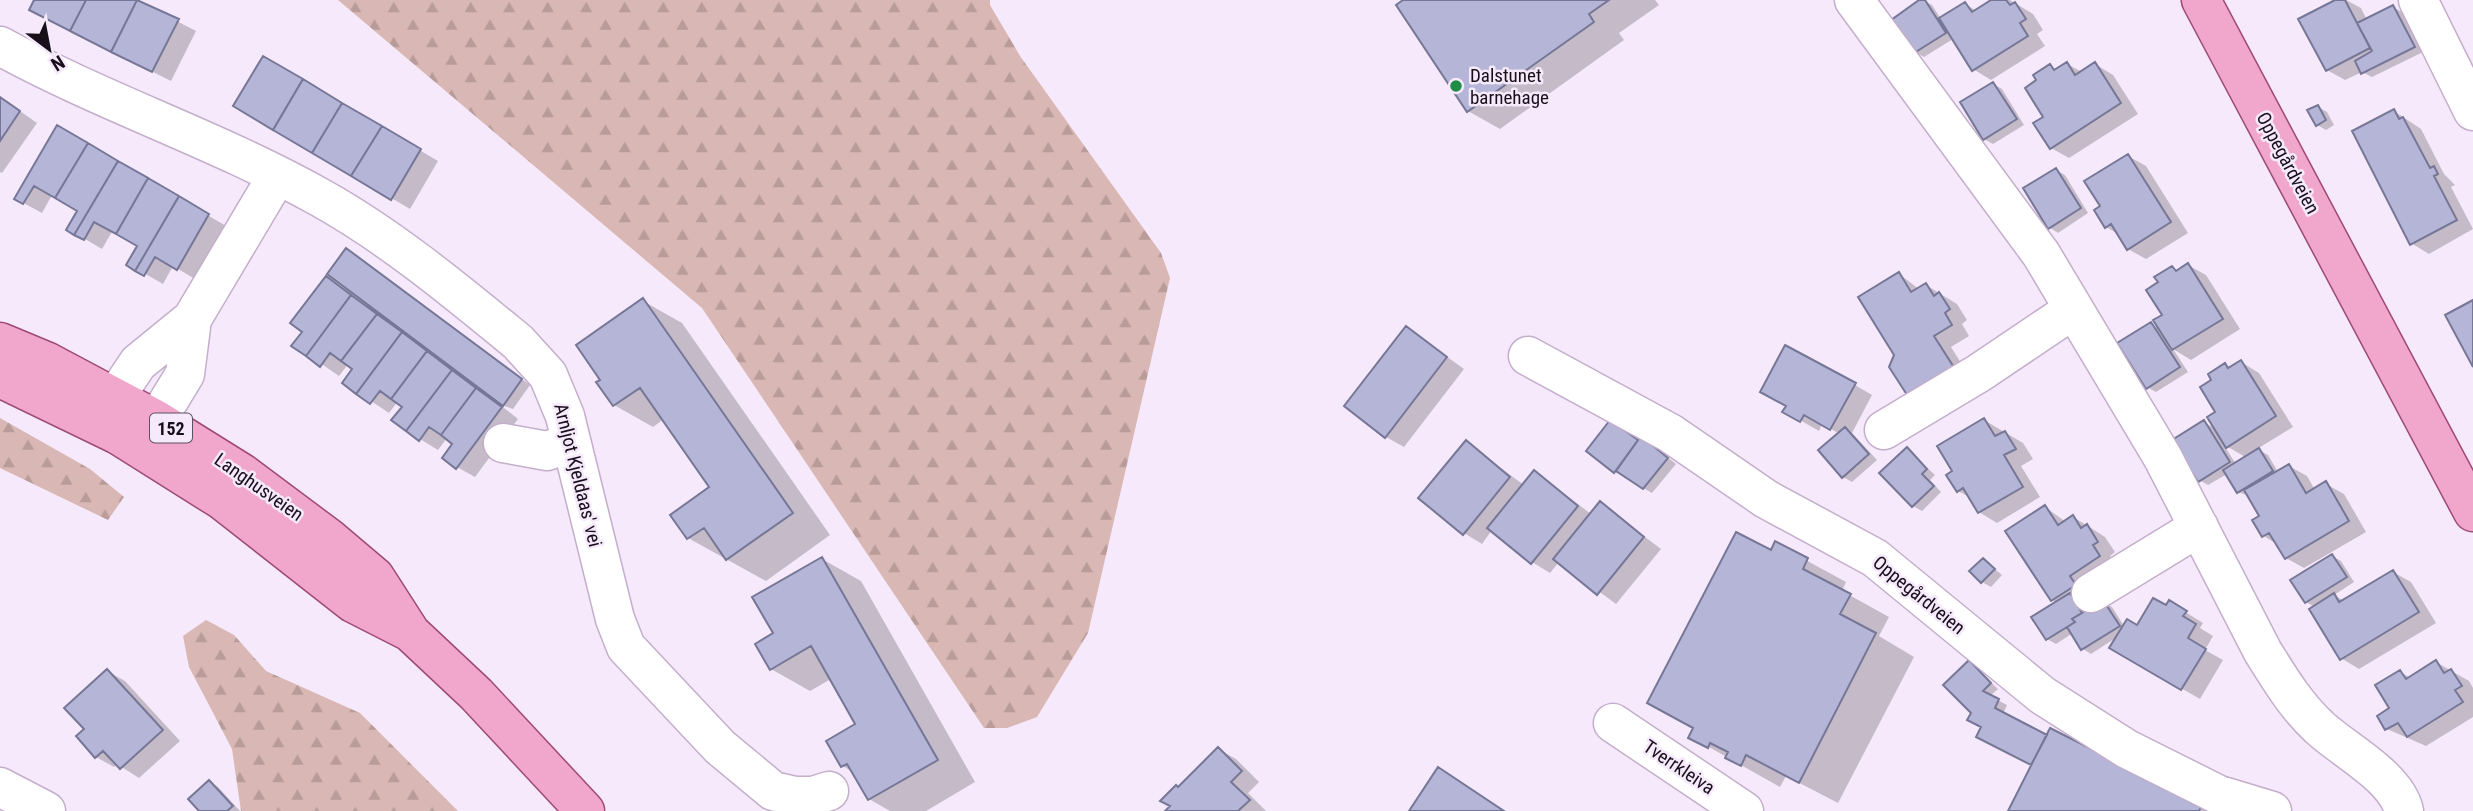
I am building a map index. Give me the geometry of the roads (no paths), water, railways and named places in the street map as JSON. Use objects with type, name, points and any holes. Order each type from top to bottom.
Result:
[{"type":"main road","name":"Oppegårdveien","points":[[2201,0],[2473,512]]},
{"type":"main road","name":"Langhusveien","points":[[0,342],[116,396],[242,473],[375,577],[411,633],[476,694],[585,811]]},
{"type":"main road","name":"Langhusveien","points":[[0,378],[118,435],[223,501],[353,603],[411,633]]},
{"type":"street","points":[[1854,0],[2041,254],[2128,396],[2263,652],[2288,693],[2319,728],[2376,771],[2404,811]]},
{"type":"street","points":[[2418,0],[2473,111]]},
{"type":"street","name":"Arnljot Kjeldaas' vei","points":[[0,46],[46,71],[277,176],[365,225],[519,342],[540,363],[555,388],[615,619],[626,647],[720,747],[773,791],[813,796],[830,791]]},
{"type":"street","points":[[192,319],[186,374],[157,420],[118,435],[116,396],[138,363],[192,319],[277,176]]},
{"type":"street","points":[[1884,430],[1979,373],[2074,309]]},
{"type":"street","name":"Oppegårdveien","points":[[1528,356],[1670,433],[1766,499],[1875,558],[2042,695],[2127,749],[2219,795],[2272,811]]},
{"type":"street","points":[[503,443],[547,451],[571,442]]},
{"type":"street","points":[[2091,593],[2199,527]]},
{"type":"street","name":"Tverrkleiva","points":[[1613,723],[1745,811]]},
{"type":"street","points":[[0,787],[46,811]]},
{"type":"place","name":"Dalstunet barnehage","points":[[1456,86]]}]
